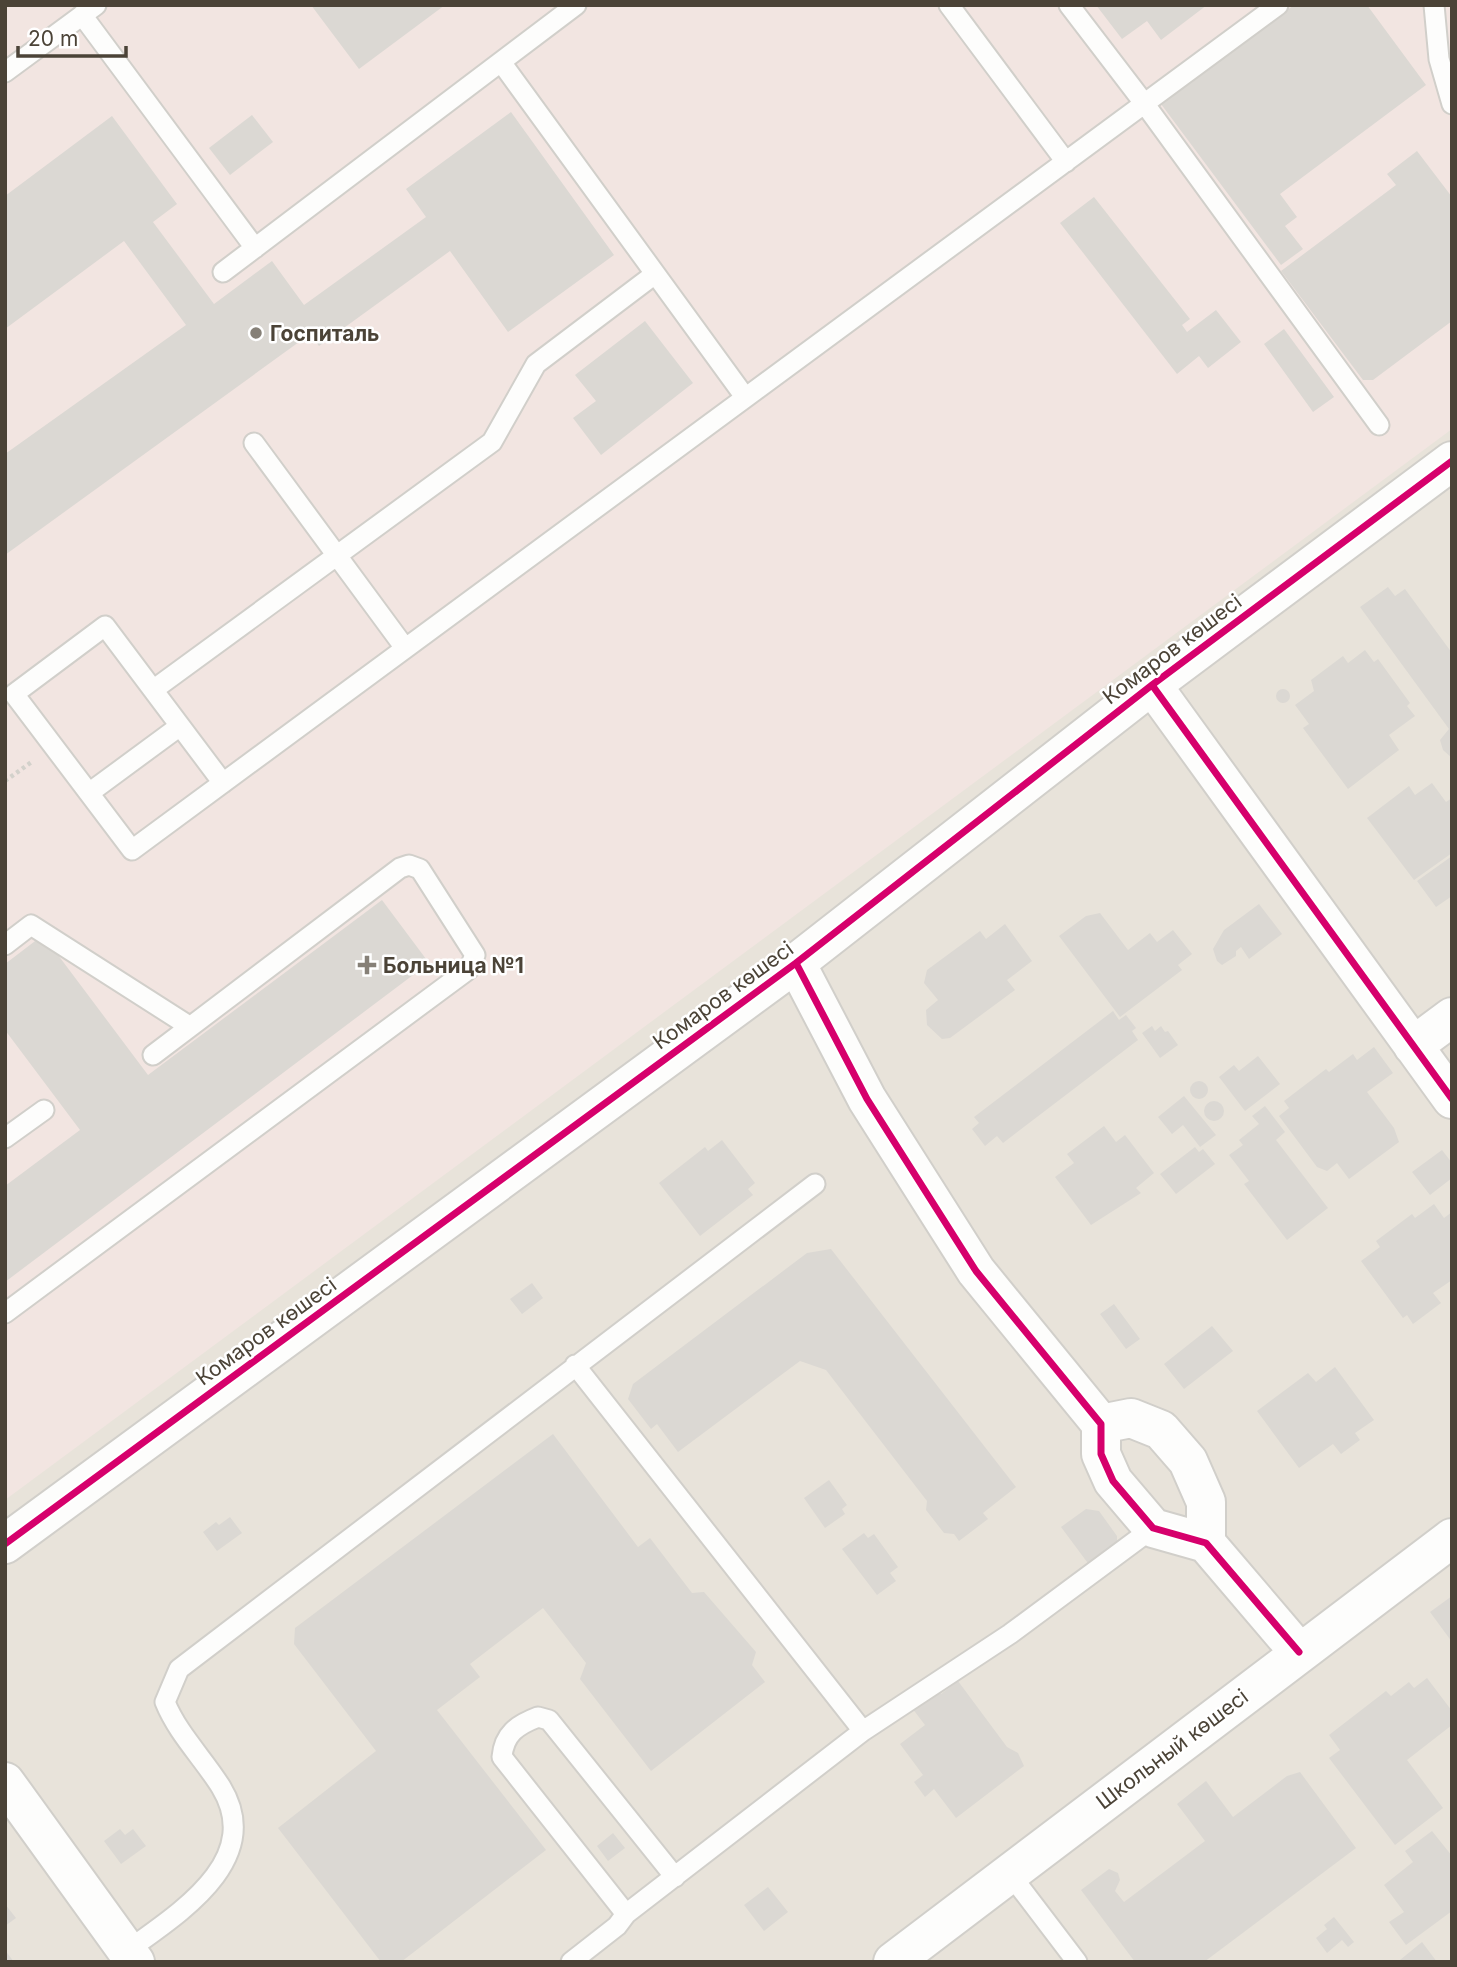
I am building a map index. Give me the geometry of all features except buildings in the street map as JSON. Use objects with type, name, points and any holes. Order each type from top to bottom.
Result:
[{"type":"street","name":"Комаров көшесі","points":[[5,1544],[796,963],[1153,685],[1452,461]]},
{"type":"street","points":[[1153,685],[1452,1100]]},
{"type":"street","points":[[796,963],[867,1099],[976,1271],[1101,1424],[1101,1454],[1113,1481],[1153,1528],[1206,1543],[1299,1652]]},
{"type":"street","points":[[1413,1046],[1452,1017]]},
{"type":"street","points":[[1101,1424],[1130,1418],[1161,1430],[1188,1461],[1206,1502],[1206,1543]]},
{"type":"street","name":"Школьный көшесі","points":[[893,1962],[1452,1538]]},
{"type":"street","points":[[5,1782],[131,1956]]},
{"type":"lane","points":[[223,272],[576,5]]},
{"type":"lane","points":[[948,5],[1066,162]]},
{"type":"lane","points":[[1069,5],[1144,103],[1379,425]]},
{"type":"lane","points":[[223,783],[105,626],[14,694],[132,850],[223,783],[405,648],[745,397],[1278,5]]},
{"type":"lane","points":[[1434,5],[1439,59],[1452,104]]},
{"type":"lane","points":[[5,72],[89,10],[255,248]]},
{"type":"lane","points":[[501,62],[745,397]]},
{"type":"lane","points":[[153,690],[492,442],[537,364],[655,274]]},
{"type":"lane","points":[[254,443],[405,648]]},
{"type":"lane","points":[[89,793],[180,726]]},
{"type":"lane","points":[[5,1313],[469,969],[475,956],[420,869],[410,865],[400,868],[153,1055]]},
{"type":"lane","points":[[5,945],[31,925],[189,1026]]},
{"type":"lane","points":[[5,1138],[44,1110]]},
{"type":"lane","points":[[131,1956],[200,1897],[223,1866],[232,1833],[231,1812],[223,1790],[172,1718],[165,1702],[179,1668],[815,1184]]},
{"type":"lane","points":[[575,1365],[863,1731]]},
{"type":"lane","points":[[571,1962],[617,1926],[626,1914],[863,1731],[1010,1634],[1153,1528]]},
{"type":"lane","points":[[626,1914],[502,1757],[503,1741],[520,1724],[538,1717],[548,1720],[675,1877]]},
{"type":"lane","points":[[1010,1874],[1077,1962]]},
{"type":"shaded area","points":[[5,5],[1452,5],[1452,1962],[5,1962]]},
{"type":"shaded area","name":"Больница №1","points":[[5,5],[1452,5],[1452,429],[5,1500]]},
{"type":"cycle path","points":[[5,1544],[796,963],[1152,685],[1452,461]]},
{"type":"cycle path","points":[[1152,685],[1452,1099]]},
{"type":"cycle path","points":[[796,963],[867,1099],[976,1271],[1101,1424],[1101,1454],[1113,1481],[1153,1528],[1206,1543],[1299,1652]]},
{"type":"place","name":"Госпиталь","points":[[256,333]]},
{"type":"place","name":"Больница №1","points":[[367,965]]}]
